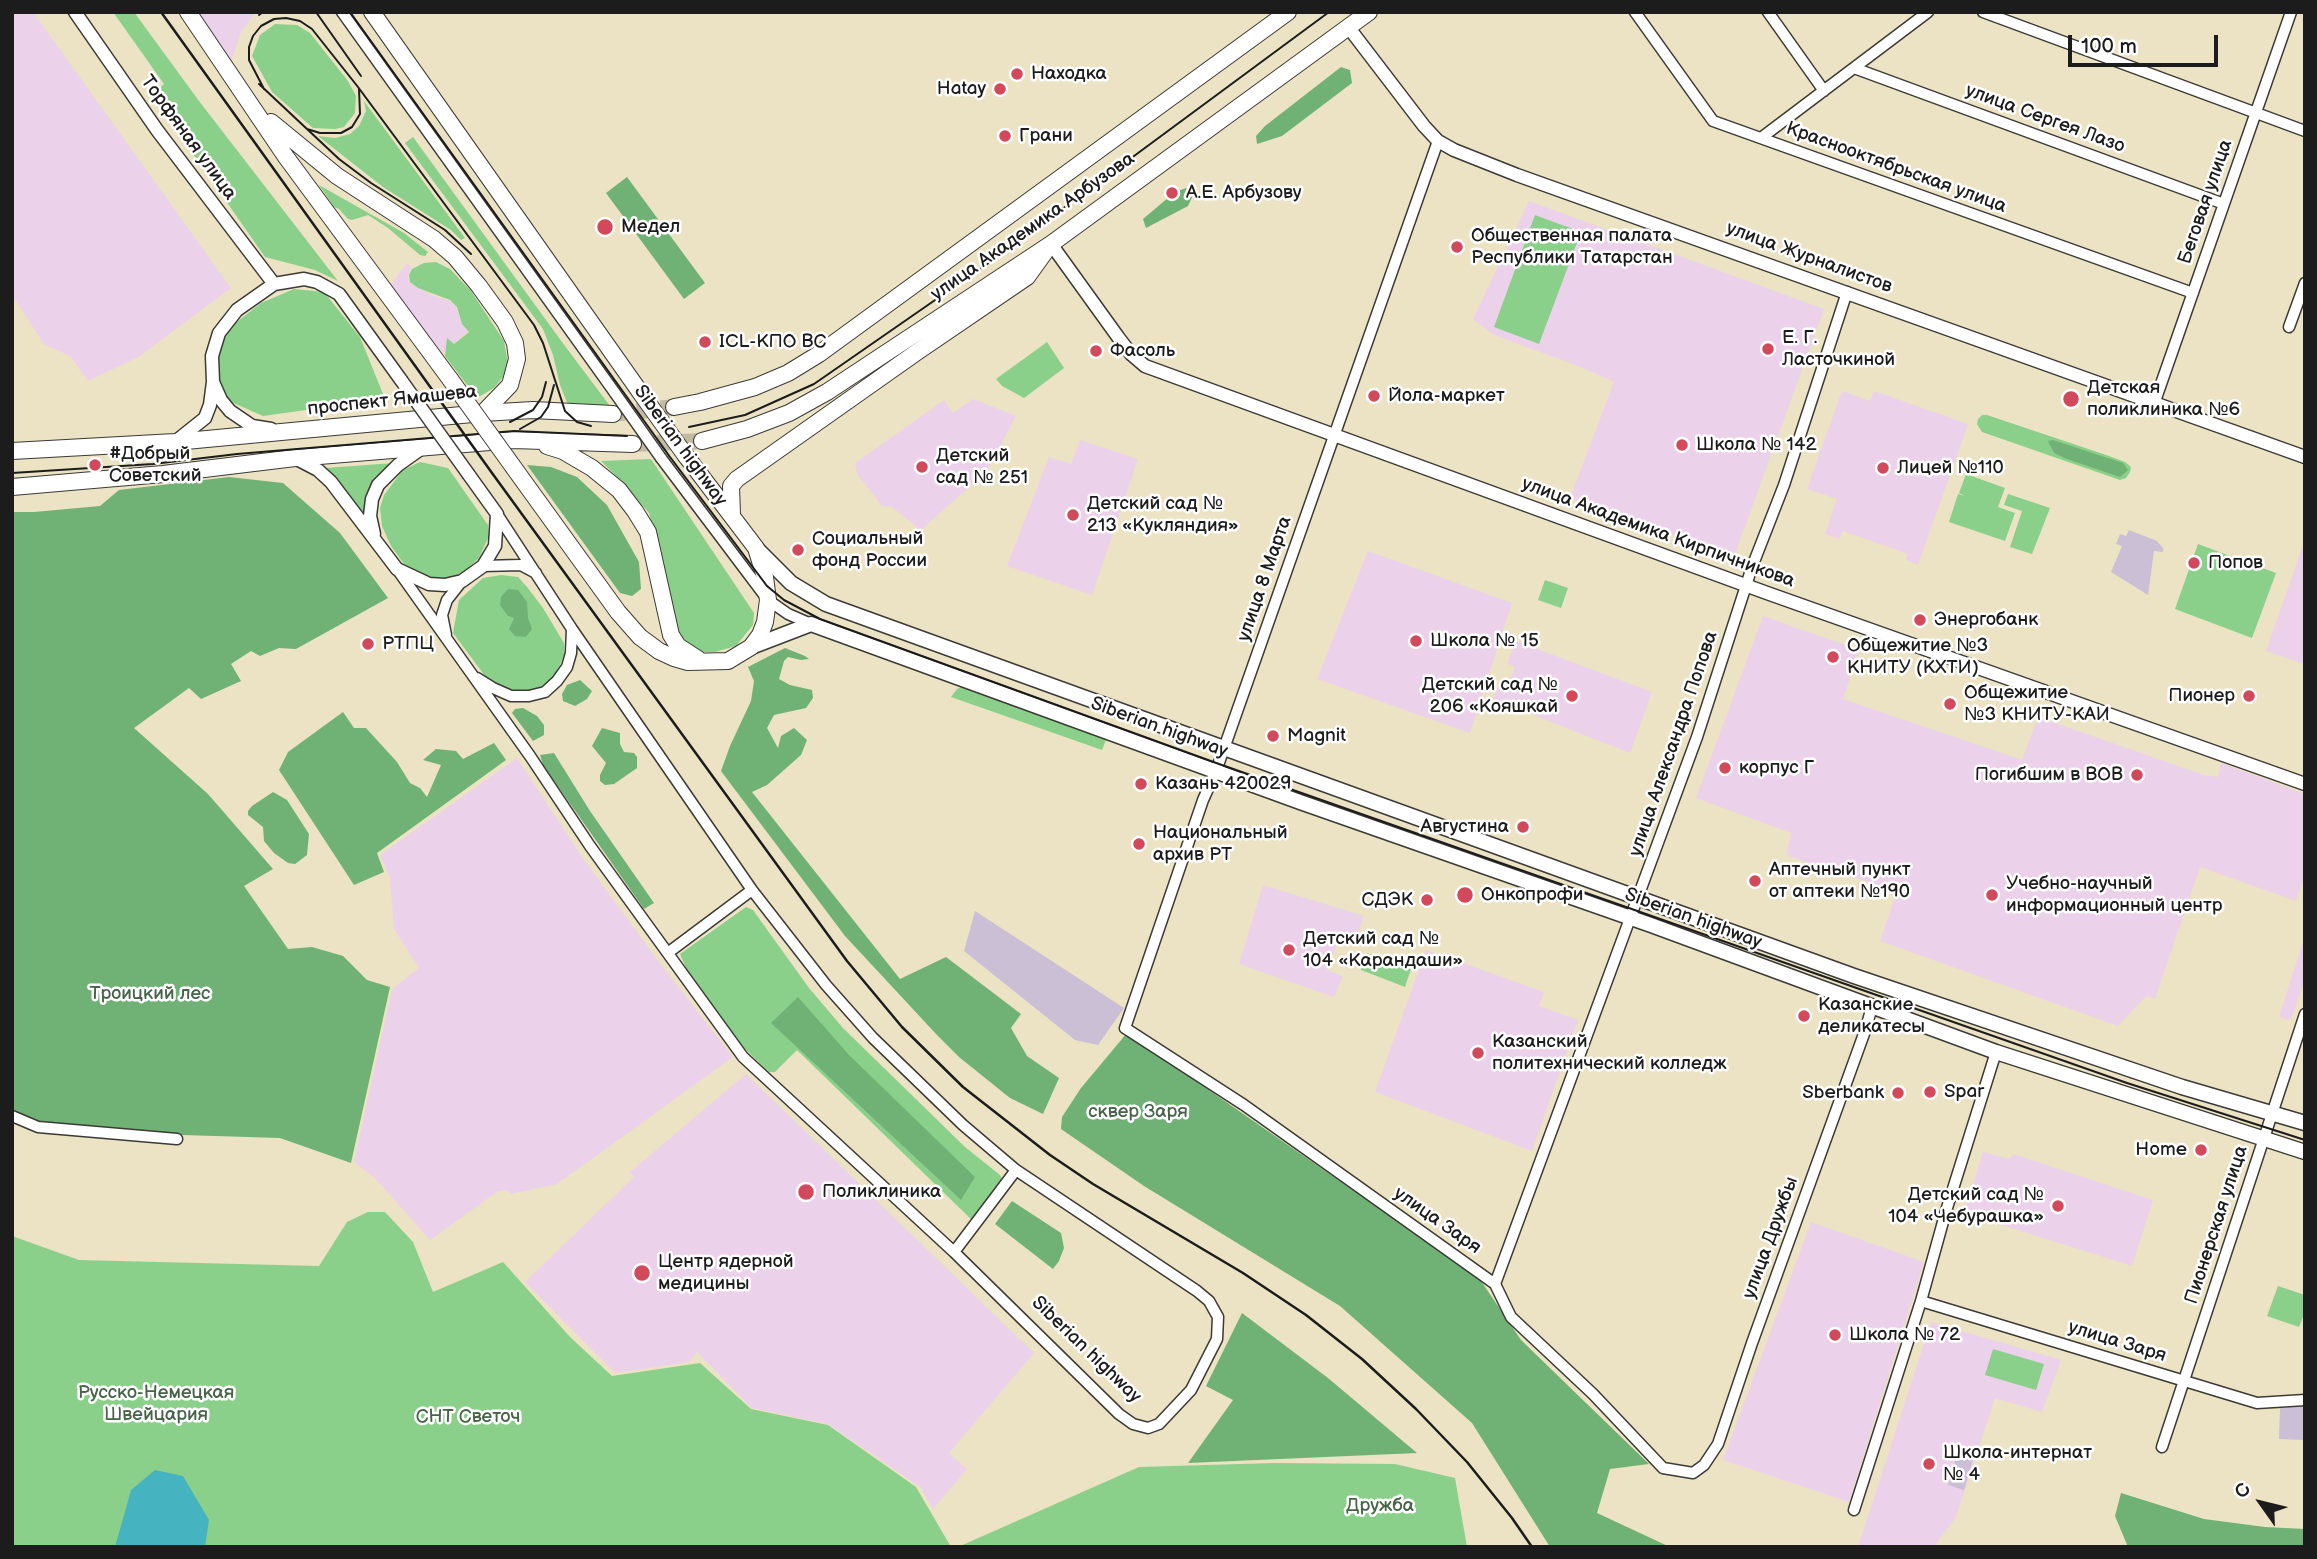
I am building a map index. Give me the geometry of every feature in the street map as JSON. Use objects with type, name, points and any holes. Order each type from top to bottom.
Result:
[{"type":"main road","points":[[188,12],[286,157],[618,612],[640,637],[674,658],[705,663],[728,661],[751,647],[811,624]]},
{"type":"main road","name":"Siberian highway","points":[[372,12],[640,392],[756,548],[791,583],[826,604],[1902,992],[2182,1087],[2305,1123]]},
{"type":"main road","name":"улица Академика Арбузова","points":[[674,407],[755,387],[788,373],[819,354],[1288,12]]},
{"type":"main road","name":"улица Академика Арбузова","points":[[702,441],[789,414],[827,393],[1051,244],[1369,12]]},
{"type":"main road","points":[[248,102],[307,154],[434,239],[455,257],[479,286],[505,322],[515,343],[517,359],[510,385],[482,413]]},
{"type":"main road","points":[[732,516],[729,495],[731,486],[737,479],[1027,277],[1051,244]]},
{"type":"main road","name":"проспект Ямашева","points":[[12,451],[175,442],[482,413],[533,410],[613,414]]},
{"type":"main road","points":[[514,440],[563,451],[592,468],[619,490],[648,532],[671,635],[678,646],[690,656],[705,663]]},
{"type":"main road","points":[[12,487],[163,474],[295,458],[514,440],[633,444]]},
{"type":"main road","points":[[751,647],[765,622],[768,600],[765,577],[756,548]]},
{"type":"main road","name":"Siberian highway","points":[[811,624],[1632,918],[1996,1052],[2305,1152]]},
{"type":"street","name":"Торфяная улица","points":[[75,12],[157,130],[274,284]]},
{"type":"street","name":"Siberian highway","points":[[342,12],[662,458],[768,600],[788,614],[811,624]]},
{"type":"street","name":"Краснооктябрьская улица","points":[[1635,12],[1713,121],[2193,293]]},
{"type":"street","points":[[1768,12],[1824,90]]},
{"type":"street","points":[[1761,138],[1928,12]]},
{"type":"street","points":[[1983,12],[2305,131]]},
{"type":"street","name":"Беговая улица","points":[[2154,404],[2291,12]]},
{"type":"street","name":"улица Журналистов","points":[[1349,28],[1424,126],[1438,141],[1462,153],[2305,457]]},
{"type":"street","name":"улица Сергея Лазо","points":[[1854,68],[2224,204]]},
{"type":"street","name":"улица 8 Марта","points":[[1125,1028],[1203,800],[1225,746],[1438,141]]},
{"type":"street","name":"улица Академика Кирпичникова","points":[[1051,244],[1118,337],[1144,366],[1746,585],[2305,784]]},
{"type":"street","points":[[175,442],[205,418],[213,382],[212,356],[219,333],[237,310],[274,284],[304,279],[317,282],[339,294],[497,513],[495,546],[483,566],[462,581],[447,600],[442,615],[446,638]]},
{"type":"street","points":[[2289,327],[2305,283]]},
{"type":"street","name":"улица Александра Попова","points":[[1495,1284],[1697,737],[1746,585],[1784,485],[1847,292]]},
{"type":"street","points":[[213,382],[221,400],[230,411],[252,426],[292,431]]},
{"type":"street","points":[[379,543],[372,530],[370,516],[372,499],[378,485],[398,465],[423,448]]},
{"type":"street","points":[[295,458],[317,470],[331,482],[379,543]]},
{"type":"street","name":"Siberian highway","points":[[379,543],[590,846],[743,1057],[954,1252],[1117,1412],[1133,1424],[1148,1428],[1159,1424],[1191,1390],[1217,1339],[1218,1317],[1209,1301],[1016,1170],[963,1125],[873,1038],[826,985],[752,890],[572,629],[497,513]]},
{"type":"street","points":[[483,566],[522,565],[539,575]]},
{"type":"street","points":[[397,569],[429,584],[462,581]]},
{"type":"street","points":[[472,675],[511,696],[529,696],[545,692],[567,667],[571,653],[572,629]]},
{"type":"street","points":[[668,952],[752,890]]},
{"type":"street","name":"улица Дружбы","points":[[1693,1473],[1704,1465],[1718,1444],[1872,1007]]},
{"type":"street","name":"Пионерская улица","points":[[2162,1447],[2305,1014]]},
{"type":"street","name":"улица Заря","points":[[1125,1028],[1244,1105],[1495,1284],[1511,1317],[1593,1394],[1664,1468],[1693,1473]]},
{"type":"street","points":[[1854,1510],[1921,1301],[1996,1052]]},
{"type":"street","points":[[12,1116],[38,1127],[177,1139]]},
{"type":"street","points":[[954,1252],[1016,1170]]},
{"type":"street","name":"улица Заря","points":[[1921,1301],[2257,1403],[2305,1400]]},
{"type":"shaded area","points":[[12,12],[33,12],[231,288],[140,356],[88,381],[70,356],[44,344],[12,295]]},
{"type":"shaded area","points":[[198,12],[256,12],[240,34],[231,63]]},
{"type":"shaded area","points":[[1529,201],[1824,309],[1734,557],[1570,498],[1614,382],[1494,335],[1473,319]]},
{"type":"shaded area","points":[[407,263],[411,268],[408,275],[410,283],[431,295],[450,301],[468,331],[443,353],[389,287]]},
{"type":"shaded area","name":"Лицей №110","points":[[1842,391],[1870,401],[1874,391],[1968,424],[1918,565],[1906,560],[1908,554],[1843,531],[1839,539],[1825,534],[1837,499],[1807,489]]},
{"type":"shaded area","name":"Детский сад № 251","points":[[973,399],[1016,416],[987,471],[921,530],[892,507],[882,506],[857,474],[855,463],[944,400],[953,413]]},
{"type":"shaded area","name":"Детский сад № 213 «Кукляндия»","points":[[1080,440],[1138,459],[1092,595],[1007,566],[1049,457],[1071,464]]},
{"type":"shaded area","points":[[2129,530],[2157,541],[2163,548],[2163,552],[2154,551],[2148,595],[2111,572],[2122,546],[2116,544],[2120,534],[2126,536]]},
{"type":"shaded area","points":[[2303,545],[2305,546],[2305,664],[2266,651]]},
{"type":"shaded area","name":"Школа № 15","points":[[1368,551],[1512,603],[1470,733],[1317,679]]},
{"type":"shaded area","points":[[1763,616],[1859,650],[1843,699],[2022,760],[2038,717],[2204,775],[2218,777],[2221,763],[2305,794],[2305,873],[2296,901],[2200,867],[2155,999],[2146,996],[2118,1026],[1880,941],[1897,892],[1786,855],[1791,833],[1696,798]]},
{"type":"shaded area","name":"Детский сад № 206 «Кояшкай","points":[[1516,641],[1652,692],[1630,753],[1493,699],[1499,684],[1507,686],[1515,667],[1507,663]]},
{"type":"shaded area","points":[[517,758],[580,854],[658,961],[733,1057],[557,1184],[511,1194],[508,1190],[498,1191],[430,1240],[375,1178],[354,1162],[392,989],[419,968],[394,929],[390,877],[380,855]]},
{"type":"shaded area","name":"Детский сад № 104 «Карандаши»","points":[[1263,885],[1364,916],[1357,936],[1342,931],[1327,970],[1343,976],[1334,997],[1239,964]]},
{"type":"shaded area","points":[[975,911],[1124,1008],[1098,1045],[1075,1040],[964,951]]},
{"type":"shaded area","points":[[2305,935],[2305,978],[2291,1020],[2279,1017]]},
{"type":"shaded area","name":"Казанский политехнический колледж","points":[[1426,950],[1544,992],[1539,1006],[1578,1020],[1532,1151],[1375,1092]]},
{"type":"shaded area","points":[[746,1074],[1034,1353],[949,1453],[967,1469],[933,1509],[920,1487],[828,1424],[752,1408],[697,1352],[689,1362],[615,1373],[525,1282],[634,1177],[630,1172]]},
{"type":"shaded area","name":"Детский сад № 104 «Чебурашка»","points":[[1983,1152],[2009,1159],[2013,1154],[2153,1200],[2132,1266],[1964,1213]]},
{"type":"shaded area","name":"Школа № 72","points":[[1811,1222],[1924,1262],[1849,1502],[1723,1460]]},
{"type":"shaded area","name":"Школа-интернат № 4","points":[[1931,1322],[2061,1360],[2042,1412],[1995,1398],[1956,1517],[1934,1547],[1858,1547]]},
{"type":"shaded area","points":[[2305,1406],[2305,1440],[2279,1439],[2280,1408]]},
{"type":"shaded area","points":[[1958,1451],[1974,1456],[1964,1490],[1948,1485]]},
{"type":"green space","points":[[113,12],[134,12],[338,281],[315,270],[265,257],[152,95],[164,84]]},
{"type":"green space","points":[[275,24],[297,25],[310,33],[348,81],[356,96],[355,113],[344,127],[313,128],[272,92],[252,56],[260,35]]},
{"type":"green space","points":[[1341,67],[1350,70],[1352,83],[1282,136],[1257,144],[1256,136],[1265,126]]},
{"type":"green space","points":[[364,101],[465,238],[461,240],[451,230],[383,187],[318,136],[335,138],[350,134],[359,126],[366,111]]},
{"type":"green space","points":[[413,137],[610,406],[568,405],[543,329],[405,143]]},
{"type":"green space","points":[[627,177],[705,283],[684,299],[606,193]]},
{"type":"green space","points":[[319,185],[404,233],[428,252],[425,256],[420,255],[368,215],[348,219],[334,207]]},
{"type":"green space","points":[[1192,186],[1194,193],[1188,206],[1146,228],[1143,219],[1175,192]]},
{"type":"green space","points":[[1535,215],[1581,232],[1539,344],[1494,327]]},
{"type":"green space","points":[[436,262],[450,269],[471,291],[504,341],[508,364],[503,377],[494,388],[477,398],[445,356],[447,338],[454,344],[469,332],[462,324],[457,307],[450,300],[418,288],[410,282],[412,269],[424,263]]},
{"type":"green space","points":[[294,289],[324,292],[360,337],[385,399],[263,416],[229,401],[219,383],[217,360],[228,329],[261,303]]},
{"type":"green space","points":[[1047,342],[1064,368],[1024,398],[1002,386],[996,379]]},
{"type":"green space","points":[[1982,415],[2125,462],[2131,467],[2130,472],[2126,478],[2120,480],[1982,432],[1977,424]]},
{"type":"green space","points":[[2053,440],[2123,463],[2128,470],[2120,477],[2067,459],[2054,453],[2048,441]]},
{"type":"green space","points":[[651,459],[754,613],[753,625],[736,646],[715,652],[699,652],[677,634],[649,513],[601,461]]},
{"type":"green space","points":[[420,462],[448,468],[488,525],[488,538],[479,558],[465,571],[450,578],[428,577],[404,564],[391,546],[382,526],[380,508],[384,495],[403,470]]},
{"type":"green space","points":[[394,463],[366,522],[325,468]]},
{"type":"green space","points":[[527,465],[551,467],[577,477],[607,505],[639,562],[641,589],[632,596],[620,593]]},
{"type":"green space","points":[[1966,474],[2005,488],[1998,507],[2015,513],[2005,541],[1949,522],[1958,494],[1965,496],[1959,493]]},
{"type":"green space","name":"Троицкий лес","points":[[229,477],[283,483],[340,533],[388,598],[296,649],[279,648],[260,656],[251,651],[231,664],[241,681],[201,699],[189,688],[134,728],[208,794],[273,869],[244,886],[288,949],[312,947],[343,956],[367,980],[390,987],[351,1163],[280,1138],[182,1135],[42,1124],[12,1111],[12,512],[100,506],[119,490]]},
{"type":"green space","points":[[2008,494],[2050,508],[2032,554],[2010,547],[2022,511],[2004,505]]},
{"type":"green space","points":[[2198,544],[2276,573],[2252,638],[2175,609]]},
{"type":"green space","points":[[501,575],[518,577],[543,608],[564,643],[564,655],[556,674],[549,682],[531,692],[517,693],[491,684],[453,633],[459,600],[483,578]]},
{"type":"green space","points":[[1545,580],[1568,588],[1561,608],[1538,600]]},
{"type":"green space","points":[[508,589],[518,590],[527,602],[532,629],[526,637],[515,636],[509,629],[514,618],[508,616],[500,605],[501,597]]},
{"type":"green space","points":[[785,648],[809,659],[788,657],[784,661],[779,679],[790,685],[812,690],[813,698],[806,708],[774,715],[767,728],[778,748],[781,736],[794,728],[807,740],[801,755],[767,785],[752,792],[900,979],[946,957],[1021,1014],[1011,1028],[1027,1056],[1059,1078],[1043,1114],[1010,1098],[959,1057],[937,1035],[845,936],[721,771],[751,701],[754,681],[748,667]]},
{"type":"green space","points":[[580,680],[592,691],[587,699],[575,706],[563,701],[562,694],[567,685]]},
{"type":"green space","points":[[961,687],[1106,740],[1102,750],[951,697]]},
{"type":"green space","points":[[523,708],[537,716],[544,725],[544,735],[533,741],[512,713],[515,709]]},
{"type":"green space","points":[[343,712],[354,728],[366,728],[397,762],[410,783],[420,788],[427,797],[441,765],[423,760],[436,749],[456,751],[463,759],[494,743],[506,760],[377,853],[384,872],[354,885],[279,770],[288,752]]},
{"type":"green space","points":[[602,728],[620,733],[620,744],[624,752],[634,753],[637,757],[637,768],[614,784],[605,785],[600,781],[606,763],[592,746]]},
{"type":"green space","points":[[554,753],[590,811],[654,903],[644,909],[543,765],[540,755]]},
{"type":"green space","points":[[273,792],[287,800],[309,834],[307,855],[295,864],[288,863],[274,853],[264,841],[263,827],[248,815],[252,806]]},
{"type":"green space","points":[[746,907],[753,910],[809,988],[843,1028],[965,1147],[1000,1175],[1002,1179],[999,1185],[974,1222],[797,1050],[775,1072],[769,1072],[743,1047],[687,970],[680,954]]},
{"type":"green space","points":[[1367,953],[1411,969],[1405,987],[1361,970]]},
{"type":"green space","points":[[798,997],[849,1055],[975,1177],[961,1200],[771,1023]]},
{"type":"green space","name":"сквер Заря","points":[[1127,1033],[1479,1278],[1521,1340],[1649,1464],[1610,1469],[1597,1513],[1670,1547],[1550,1547],[1472,1423],[1340,1306],[1144,1186],[1061,1129],[1062,1117],[1081,1088]]},
{"type":"green space","points":[[1012,1201],[1061,1233],[1064,1248],[1053,1269],[995,1224]]},
{"type":"green space","name":"СНТ Светоч","points":[[368,1212],[385,1212],[413,1242],[433,1292],[503,1262],[570,1337],[612,1376],[700,1363],[751,1409],[828,1425],[916,1487],[951,1547],[12,1547],[12,1236],[79,1260],[319,1266],[347,1222]]},
{"type":"green space","points":[[2278,1286],[2305,1295],[2305,1312],[2299,1327],[2267,1316]]},
{"type":"green space","points":[[1242,1313],[1328,1378],[1417,1453],[1188,1463],[1233,1400],[1206,1386]]},
{"type":"green space","points":[[1993,1349],[2044,1364],[2036,1390],[1985,1375]]},
{"type":"green space","name":"Дружба","points":[[1274,1463],[1395,1464],[1455,1478],[1467,1547],[958,1547],[1139,1467]]},
{"type":"green space","points":[[2121,1493],[2204,1519],[2305,1529],[2305,1547],[2128,1547],[2115,1516]]},
{"type":"water","points":[[155,1470],[183,1476],[209,1520],[205,1547],[115,1547],[131,1490]]},
{"type":"tunnel","points":[[613,414],[674,407]]},
{"type":"tunnel","points":[[633,444],[702,441]]},
{"type":"tram line","points":[[259,15],[263,12]]},
{"type":"tram line","points":[[316,12],[361,76]]},
{"type":"tram line","points":[[350,12],[670,457],[767,586],[784,600],[820,619],[1219,764],[2127,1083],[2305,1140]]},
{"type":"tram line","points":[[689,427],[745,415],[814,384],[1000,255],[1329,12]]},
{"type":"tram line","points":[[264,89],[249,60],[249,47],[253,36],[261,26],[274,19],[300,21],[312,29],[358,87],[534,325],[543,343],[565,411],[577,422],[591,426]]},
{"type":"tram line","points":[[259,84],[339,159],[371,183],[445,230],[471,254]]},
{"type":"tram line","points":[[307,129],[320,133],[341,133],[352,127],[360,114],[359,89]]},
{"type":"tram line","points":[[510,422],[533,410],[542,397],[546,382]]},
{"type":"tram line","points":[[520,429],[541,417],[548,407],[554,385]]},
{"type":"tram line","points":[[12,473],[153,464],[237,454],[514,431],[627,436]]},
{"type":"railway","points":[[161,12],[847,961],[902,1027],[963,1087],[1050,1155],[1093,1184],[1243,1273],[1306,1315],[1362,1359],[1416,1409],[1467,1462],[1532,1547]]},
{"type":"place","name":"Находка","points":[[1017,74]]},
{"type":"place","name":"Hatay","points":[[1000,89]]},
{"type":"place","name":"Грани","points":[[1005,136]]},
{"type":"place","name":"А.Е. Арбузову","points":[[1172,193]]},
{"type":"place","name":"Медел","points":[[605,227]]},
{"type":"place","name":"Общественная палата Республики Татарстан","points":[[1457,247]]},
{"type":"place","name":"ICL-КПО ВС","points":[[705,342]]},
{"type":"place","name":"Е. Г. Ласточкиной","points":[[1768,349]]},
{"type":"place","name":"Фасоль","points":[[1096,351]]},
{"type":"place","name":"Йола-маркет","points":[[1374,396]]},
{"type":"place","name":"Детская поликлиника №6","points":[[2071,399]]},
{"type":"place","name":"Школа № 142","points":[[1682,445]]},
{"type":"place","name":"#Добрый Советский","points":[[95,465]]},
{"type":"place","name":"Детский сад № 251","points":[[922,467]]},
{"type":"place","name":"Лицей №110","points":[[1883,468]]},
{"type":"place","name":"Детский сад № 213 «Кукляндия»","points":[[1073,515]]},
{"type":"place","name":"Социальный фонд России","points":[[798,550]]},
{"type":"place","name":"Попов","points":[[2194,563]]},
{"type":"place","name":"Энергобанк","points":[[1920,620]]},
{"type":"place","name":"Школа № 15","points":[[1416,641]]},
{"type":"place","name":"РТПЦ","points":[[368,644]]},
{"type":"place","name":"Общежитие №3 КНИТУ (КХТИ)","points":[[1833,657]]},
{"type":"place","name":"Детский сад № 206 «Кояшкай","points":[[1572,696]]},
{"type":"place","name":"Пионер","points":[[2249,696]]},
{"type":"place","name":"Общежитие №3 КНИТУ-КАИ","points":[[1950,704]]},
{"type":"place","name":"Magnit","points":[[1273,736]]},
{"type":"place","name":"корпус Г","points":[[1725,768]]},
{"type":"place","name":"Погибшим в ВОВ","points":[[2137,775]]},
{"type":"place","name":"Казань 420029","points":[[1141,784]]},
{"type":"place","name":"Августина","points":[[1523,827]]},
{"type":"place","name":"Национальный архив РТ","points":[[1139,844]]},
{"type":"place","name":"Аптечный пункт от аптеки №190","points":[[1755,881]]},
{"type":"place","name":"Онкопрофи","points":[[1465,895]]},
{"type":"place","name":"Учебно-научный информационный центр","points":[[1992,895]]},
{"type":"place","name":"СДЭК","points":[[1427,900]]},
{"type":"place","name":"Детский сад № 104 «Карандаши»","points":[[1289,950]]},
{"type":"place","name":"Казанские деликатесы","points":[[1804,1016]]},
{"type":"place","name":"Казанский политехнический колледж","points":[[1478,1053]]},
{"type":"place","name":"Spar","points":[[1930,1092]]},
{"type":"place","name":"Sberbank","points":[[1898,1093]]},
{"type":"place","name":"Home","points":[[2201,1150]]},
{"type":"place","name":"Поликлиника","points":[[806,1192]]},
{"type":"place","name":"Детский сад № 104 «Чебурашка»","points":[[2058,1206]]},
{"type":"place","name":"Центр ядерной медицины","points":[[642,1273]]},
{"type":"place","name":"Школа № 72","points":[[1835,1335]]},
{"type":"place","name":"Школа-интернат № 4","points":[[1929,1464]]},
{"type":"park label","name":"Русско-Немецкая Швейцария","points":[[156,1404]]}]
